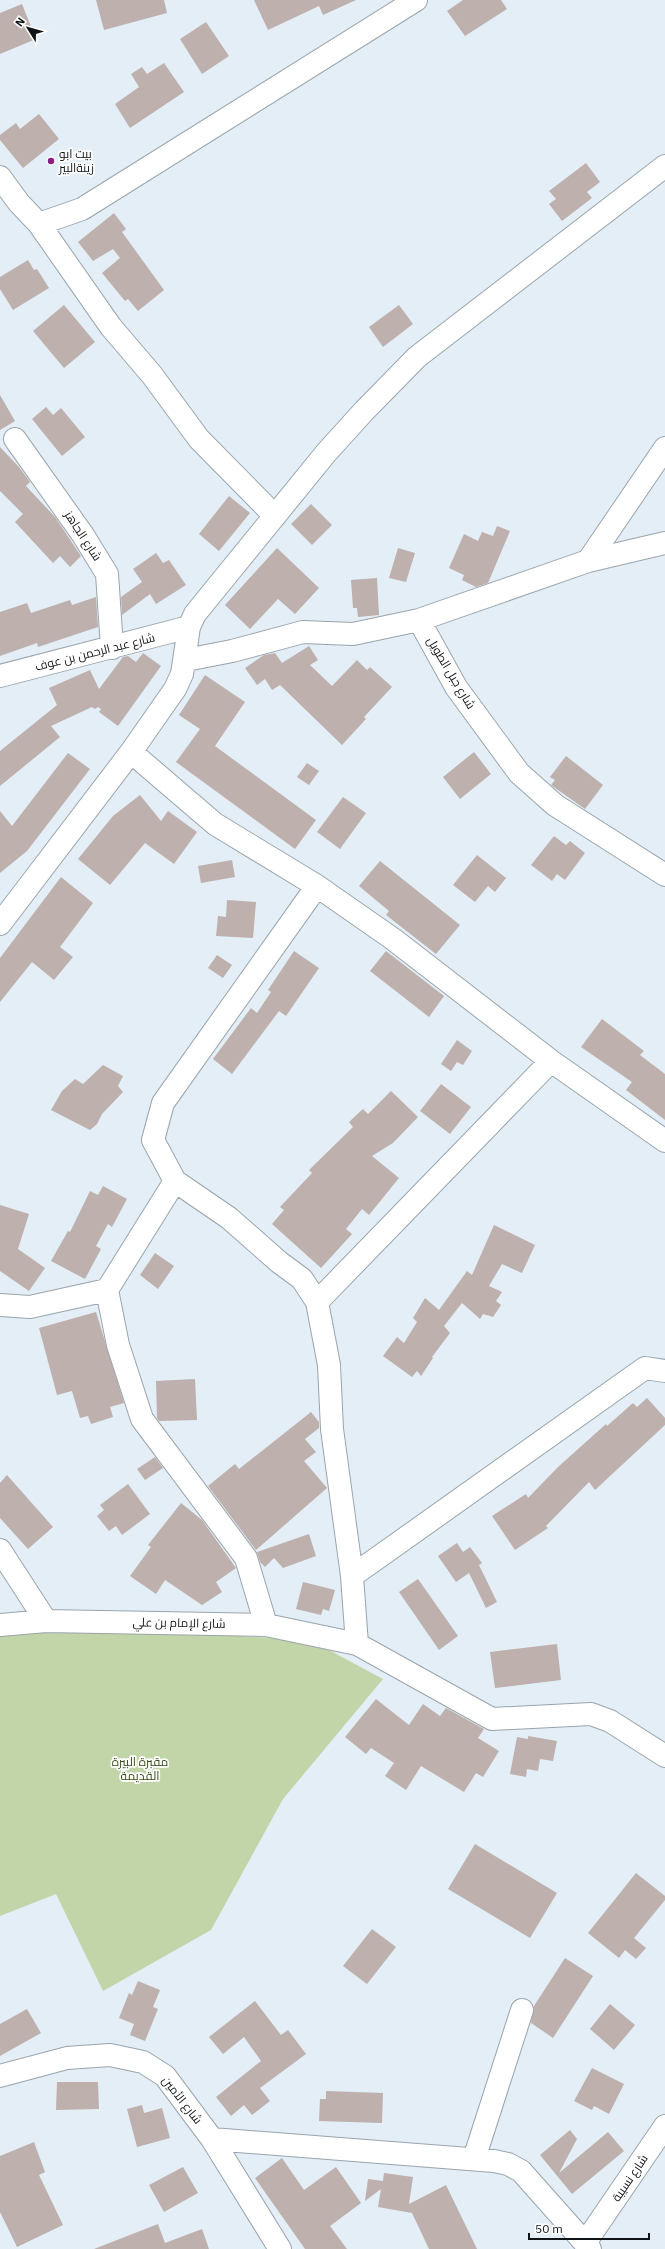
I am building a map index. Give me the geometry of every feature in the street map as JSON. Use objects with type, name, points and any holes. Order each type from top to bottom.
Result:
[{"type":"street","points":[[39,224],[82,209],[416,0]]},
{"type":"street","points":[[0,924],[131,752],[175,689],[182,674],[186,660],[189,627],[195,614],[364,410],[417,357],[665,166]]},
{"type":"street","points":[[0,177],[19,203],[39,224],[111,327],[152,375],[199,439],[275,516]]},
{"type":"street","name":"شارع الجاهز","points":[[15,438],[83,535],[107,574],[112,648]]},
{"type":"street","points":[[588,561],[665,448]]},
{"type":"street","points":[[186,660],[232,651],[303,632],[353,634],[419,620],[588,561],[665,543]]},
{"type":"street","name":"شارع جبل الطويل","points":[[419,620],[456,687],[519,773],[556,805],[665,875]]},
{"type":"street","name":"شارع عبد الرحمن بن عوف","points":[[0,676],[189,627]]},
{"type":"street","points":[[131,752],[215,824],[317,886],[393,939],[551,1061],[665,1141]]},
{"type":"street","points":[[317,886],[163,1103],[153,1140],[175,1181],[229,1218],[279,1262],[302,1279],[317,1302],[329,1365],[332,1429],[352,1576],[357,1644]]},
{"type":"street","points":[[317,1302],[551,1061]]},
{"type":"street","points":[[175,1181],[107,1290],[118,1345],[142,1419],[246,1558],[266,1625]]},
{"type":"street","points":[[0,1305],[30,1306],[107,1290]]},
{"type":"street","points":[[352,1576],[645,1368],[665,1371]]},
{"type":"street","points":[[0,1550],[46,1621]]},
{"type":"street","name":"شارع الإمام بن علي","points":[[0,1625],[46,1621],[266,1625],[357,1644],[492,1719],[591,1714],[610,1721],[665,1756]]},
{"type":"street","points":[[474,2159],[522,2010]]},
{"type":"street","name":"شارع الأمين","points":[[0,2076],[67,2058],[110,2055],[142,2062],[165,2076],[212,2139],[280,2249]]},
{"type":"street","name":"شارع نسيبة","points":[[588,2246],[665,2126]]},
{"type":"street","points":[[212,2139],[501,2162],[521,2171],[588,2246]]},
{"type":"green space","name":"مقبرة البيرة القديمة","points":[[116,1627],[312,1641],[383,1679],[283,1799],[211,1930],[103,1991],[56,1894],[0,1916],[0,1635]]},
{"type":"building","points":[[96,0],[164,0],[167,13],[104,30]]},
{"type":"building","points":[[254,0],[356,0],[323,15],[319,6],[268,30]]},
{"type":"building","points":[[463,0],[501,0],[507,9],[465,36],[447,11]]},
{"type":"building","points":[[22,4],[36,39],[0,54],[0,13]]},
{"type":"building","points":[[206,22],[229,56],[202,74],[180,39]]},
{"type":"building","points":[[164,63],[184,92],[130,128],[115,104],[139,87],[131,74],[142,67],[147,74]]},
{"type":"building","points":[[39,114],[59,139],[23,168],[0,140],[0,135],[16,123],[20,129]]},
{"type":"building","points":[[586,163],[600,182],[587,192],[592,198],[562,221],[549,204],[556,199],[549,191]]},
{"type":"building","points":[[114,213],[126,229],[122,232],[164,290],[138,311],[128,299],[125,301],[102,273],[120,258],[113,249],[93,261],[78,242]]},
{"type":"building","points":[[28,260],[34,270],[37,269],[49,288],[13,310],[0,289],[0,277]]},
{"type":"building","points":[[64,305],[95,342],[64,368],[33,331]]},
{"type":"building","points":[[399,305],[413,324],[383,347],[369,327]]},
{"type":"building","points":[[0,395],[15,421],[0,430]]},
{"type":"building","points":[[46,407],[53,415],[61,408],[85,437],[62,456],[32,419]]},
{"type":"building","points":[[0,447],[19,467],[30,482],[26,486],[55,517],[81,556],[70,567],[60,556],[53,563],[15,522],[23,514],[0,491]]},
{"type":"building","points":[[229,496],[250,513],[219,551],[199,534]]},
{"type":"building","points":[[311,504],[332,525],[312,545],[291,524]]},
{"type":"building","points":[[497,526],[510,531],[488,583],[476,587],[462,580],[464,575],[449,568],[464,534],[478,541],[482,532],[493,536]]},
{"type":"building","points":[[277,548],[319,588],[295,614],[278,599],[250,629],[225,605]]},
{"type":"building","points":[[398,548],[415,553],[406,582],[389,578]]},
{"type":"building","points":[[156,553],[163,563],[169,560],[186,585],[156,604],[150,594],[122,615],[121,597],[142,582],[133,569]]},
{"type":"building","points":[[377,578],[379,615],[358,617],[357,608],[353,608],[351,580]]},
{"type":"building","points":[[96,597],[98,627],[38,647],[37,643],[0,656],[0,612],[27,603],[31,613],[70,600],[72,605]]},
{"type":"building","points":[[309,646],[318,660],[310,665],[332,686],[357,660],[367,670],[370,667],[392,687],[364,717],[366,719],[342,745],[280,685],[272,690],[265,679],[257,685],[245,668],[264,655],[275,653],[282,663]]},
{"type":"building","points":[[143,653],[161,666],[118,726],[99,712],[101,709],[98,707],[95,709],[92,707],[51,726],[60,737],[0,786],[0,751],[57,705],[49,688],[90,670],[99,689],[123,657],[128,656],[136,662]]},
{"type":"building","points":[[205,675],[245,702],[215,746],[316,820],[295,849],[176,762],[200,729],[179,715]]},
{"type":"building","points":[[474,752],[491,774],[460,799],[443,777]]},
{"type":"building","points":[[68,753],[90,769],[27,851],[0,873],[0,811],[12,826]]},
{"type":"building","points":[[566,756],[603,785],[585,809],[551,785],[555,780],[550,777]]},
{"type":"building","points":[[307,763],[319,771],[309,785],[297,777]]},
{"type":"building","points":[[140,795],[161,821],[168,811],[197,832],[174,864],[145,843],[110,885],[78,859],[113,816]]},
{"type":"building","points":[[343,797],[366,813],[340,849],[317,832]]},
{"type":"building","points":[[554,836],[566,845],[570,841],[585,853],[565,880],[557,874],[552,881],[531,865]]},
{"type":"building","points":[[477,855],[506,878],[495,892],[488,886],[475,902],[453,885]]},
{"type":"building","points":[[232,860],[235,877],[201,883],[198,866]]},
{"type":"building","points":[[380,861],[460,925],[436,954],[386,915],[389,911],[359,886]]},
{"type":"building","points":[[61,877],[93,903],[60,947],[73,957],[54,980],[32,962],[0,1002],[0,958]]},
{"type":"building","points":[[227,900],[256,902],[253,938],[216,936],[218,916],[226,917]]},
{"type":"building","points":[[294,951],[319,968],[286,1016],[279,1011],[232,1074],[213,1059],[251,1008],[257,1013],[271,992],[268,990]]},
{"type":"building","points":[[386,951],[444,996],[429,1017],[370,971]]},
{"type":"building","points":[[217,955],[232,965],[223,978],[208,968]]},
{"type":"building","points":[[602,1019],[644,1051],[640,1055],[665,1074],[665,1120],[626,1090],[632,1082],[581,1047]]},
{"type":"building","points":[[457,1040],[472,1051],[463,1065],[457,1062],[451,1071],[441,1064]]},
{"type":"building","points":[[103,1065],[123,1076],[118,1086],[123,1092],[102,1114],[97,1124],[90,1130],[51,1110],[62,1091],[75,1079],[83,1084]]},
{"type":"building","points":[[441,1084],[471,1107],[450,1134],[420,1111]]},
{"type":"building","points":[[391,1091],[418,1117],[393,1143],[372,1156],[399,1178],[369,1215],[362,1209],[346,1229],[352,1234],[321,1268],[272,1224],[284,1210],[280,1207],[312,1173],[309,1170],[353,1127],[349,1122],[363,1109],[368,1114]]},
{"type":"building","points":[[103,1186],[127,1199],[112,1227],[108,1224],[96,1246],[101,1249],[85,1279],[51,1261],[68,1231],[70,1232],[90,1191],[98,1195]]},
{"type":"building","points":[[0,1205],[29,1214],[18,1249],[45,1268],[29,1291],[0,1271]]},
{"type":"building","points":[[494,1225],[535,1245],[522,1273],[502,1264],[489,1286],[502,1292],[496,1301],[501,1305],[493,1317],[483,1314],[480,1319],[462,1303],[444,1326],[450,1333],[432,1357],[433,1358],[421,1376],[417,1371],[412,1377],[383,1356],[397,1337],[404,1343],[417,1322],[413,1318],[425,1298],[439,1310],[467,1271],[472,1275]]},
{"type":"building","points":[[155,1253],[174,1266],[158,1289],[140,1275]]},
{"type":"building","points":[[96,1312],[124,1403],[110,1407],[113,1417],[91,1424],[88,1416],[80,1418],[72,1391],[57,1395],[39,1328]]},
{"type":"building","points":[[195,1379],[197,1420],[159,1421],[157,1418],[156,1381]]},
{"type":"building","points":[[647,1398],[665,1418],[665,1425],[595,1490],[589,1482],[546,1526],[548,1528],[515,1550],[492,1516],[526,1494],[528,1498],[558,1467],[606,1424],[607,1426],[633,1403],[637,1407]]},
{"type":"building","points":[[311,1412],[319,1422],[319,1428],[305,1439],[316,1452],[304,1461],[327,1488],[256,1550],[208,1486],[235,1464],[239,1469]]},
{"type":"building","points":[[155,1457],[163,1468],[145,1480],[137,1469]]},
{"type":"building","points":[[7,1475],[53,1527],[28,1549],[0,1518],[0,1483]]},
{"type":"building","points":[[128,1484],[150,1514],[122,1535],[116,1526],[109,1531],[97,1516],[104,1510],[100,1505]]},
{"type":"building","points":[[181,1503],[202,1520],[236,1568],[216,1582],[222,1592],[202,1605],[165,1580],[156,1594],[130,1576],[151,1547],[148,1545]]},
{"type":"building","points":[[309,1534],[316,1556],[283,1568],[274,1558],[265,1567],[260,1562],[257,1552]]},
{"type":"building","points":[[457,1543],[463,1552],[470,1547],[482,1563],[479,1565],[497,1602],[486,1608],[469,1573],[456,1582],[438,1556]]},
{"type":"building","points":[[418,1579],[458,1636],[439,1650],[399,1592]]},
{"type":"building","points":[[303,1582],[335,1590],[329,1611],[323,1609],[321,1615],[296,1609]]},
{"type":"building","points":[[557,1644],[561,1680],[495,1688],[490,1652]]},
{"type":"building","points":[[376,1699],[409,1725],[423,1704],[440,1716],[446,1708],[484,1729],[478,1738],[499,1751],[483,1777],[476,1773],[464,1792],[421,1766],[406,1790],[385,1776],[394,1763],[371,1748],[366,1754],[345,1737]]},
{"type":"building","points":[[528,1736],[557,1741],[553,1761],[540,1759],[538,1771],[527,1769],[526,1777],[510,1774],[517,1737],[528,1739]]},
{"type":"building","points":[[475,1844],[557,1893],[530,1938],[448,1889]]},
{"type":"building","points":[[636,1873],[665,1896],[665,1900],[634,1938],[646,1948],[636,1959],[625,1950],[619,1958],[588,1933]]},
{"type":"building","points":[[372,1929],[396,1947],[367,1984],[343,1966]]},
{"type":"building","points":[[565,1958],[593,1976],[553,2038],[531,2023],[534,2006]]},
{"type":"building","points":[[138,1981],[160,1990],[153,2007],[158,2009],[145,2041],[130,2035],[134,2024],[119,2018],[129,1993],[132,1995]]},
{"type":"building","points":[[255,2001],[281,2035],[288,2030],[306,2054],[260,2088],[270,2101],[252,2115],[244,2105],[231,2116],[216,2097],[261,2061],[244,2037],[223,2054],[209,2037]]},
{"type":"building","points":[[610,2004],[635,2025],[614,2050],[590,2029]]},
{"type":"building","points":[[27,2009],[41,2033],[0,2056],[0,2024]]},
{"type":"building","points":[[592,2068],[624,2084],[609,2114],[594,2106],[592,2110],[574,2101]]},
{"type":"building","points":[[57,2082],[98,2082],[99,2109],[56,2110]]},
{"type":"building","points":[[326,2091],[383,2093],[382,2123],[319,2121],[320,2099],[326,2099]]},
{"type":"building","points":[[142,2105],[144,2113],[162,2108],[170,2138],[137,2147],[127,2109]]},
{"type":"building","points":[[570,2130],[577,2139],[559,2173],[608,2132],[624,2151],[572,2194],[540,2155]]},
{"type":"building","points":[[34,2142],[45,2172],[39,2175],[63,2225],[17,2247],[0,2212],[0,2156]]},
{"type":"building","points":[[282,2158],[304,2190],[336,2167],[361,2203],[330,2226],[347,2249],[305,2249],[255,2178]]},
{"type":"building","points":[[183,2167],[198,2193],[164,2212],[149,2185]]},
{"type":"building","points":[[384,2173],[413,2177],[409,2204],[446,2185],[477,2249],[429,2249],[412,2213],[378,2207],[381,2189],[365,2201],[368,2179],[383,2181]]},
{"type":"building","points":[[158,2224],[165,2243],[202,2229],[209,2249],[94,2249]]},
{"type":"place","name":"بيت ابو زينةالبير","points":[[51,161]]}]
